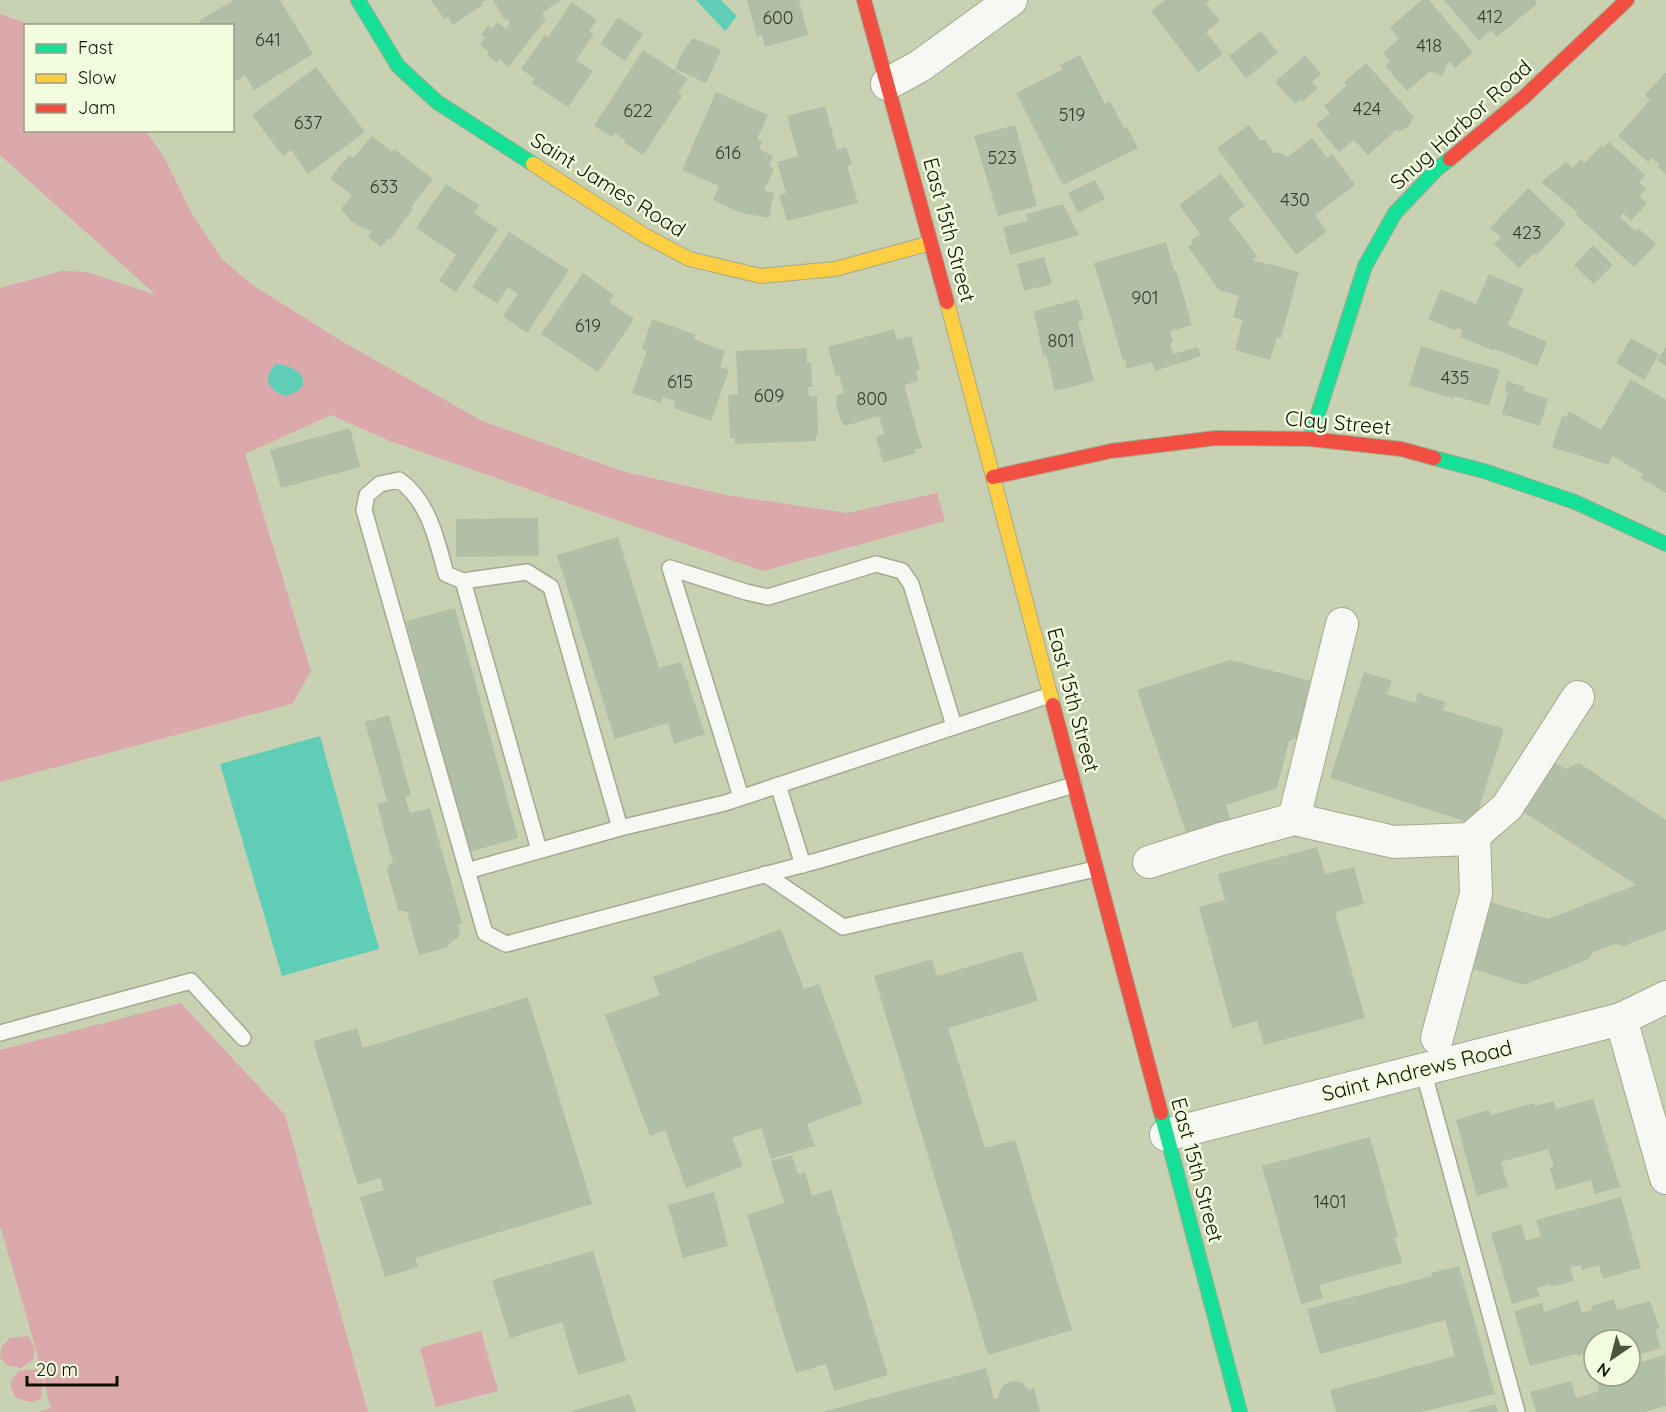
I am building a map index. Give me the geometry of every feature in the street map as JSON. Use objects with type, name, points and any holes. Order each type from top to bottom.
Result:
[{"type":"street","name":"Saint James Road","points":[[358,0],[398,66],[437,102],[644,235],[689,259],[761,276],[835,269],[931,243]]},
{"type":"street","name":"East 15th Street","points":[[864,0],[931,243],[1240,1412]]},
{"type":"street","points":[[887,84],[920,66],[1011,0]]},
{"type":"street","name":"Snug Harbor Road","points":[[1310,439],[1365,266],[1395,213],[1437,169],[1522,98],[1627,0]]},
{"type":"street","name":"Clay Street","points":[[993,477],[1111,450],[1216,438],[1310,439],[1401,449],[1484,471],[1575,502],[1666,544]]},
{"type":"street","points":[[1294,819],[1342,624]]},
{"type":"street","points":[[1149,862],[1294,819],[1395,842],[1470,839],[1507,807],[1578,697]]},
{"type":"street","points":[[1437,1038],[1476,894],[1474,836]]},
{"type":"street","name":"Saint Andrews Road","points":[[1166,1135],[1621,1019],[1666,998]]},
{"type":"street","points":[[1621,1019],[1666,1178]]},
{"type":"lane","points":[[620,828],[551,586],[527,572],[463,580],[446,574],[432,522],[408,487],[399,480],[380,484],[367,495],[364,510],[485,933],[506,944],[803,865],[1074,785]]},
{"type":"lane","points":[[741,797],[670,568],[768,597],[876,564],[902,571],[911,584],[954,726]]},
{"type":"lane","points":[[463,580],[539,850]]},
{"type":"lane","points":[[467,871],[620,828],[725,803],[1050,694]]},
{"type":"lane","points":[[778,785],[803,865]]},
{"type":"lane","points":[[765,874],[843,927],[1095,868]]},
{"type":"lane","points":[[0,1033],[191,981],[243,1038]]},
{"type":"lane","points":[[1423,1070],[1517,1412]]},
{"type":"shaded area","points":[[0,14],[28,24],[24,24],[24,132],[147,132],[164,157],[192,214],[222,259],[251,284],[338,339],[482,421],[622,471],[726,495],[847,513],[937,493],[945,521],[763,571],[390,441],[331,415],[245,454],[311,671],[292,704],[0,782],[0,288],[62,271],[87,272],[156,295],[0,155]]},
{"type":"shaded area","points":[[181,1003],[285,1115],[368,1412],[38,1412],[51,1408],[0,1226],[0,1050]]},
{"type":"shaded area","points":[[481,1331],[498,1391],[436,1407],[420,1348]]},
{"type":"shaded area","points":[[28,1336],[34,1347],[34,1359],[21,1368],[7,1365],[0,1358],[2,1346],[10,1338]]},
{"type":"shaded area","points":[[37,1369],[43,1380],[41,1399],[30,1402],[16,1398],[11,1386],[13,1378],[19,1371]]},
{"type":"water","points":[[696,0],[721,0],[737,16],[725,31]]},
{"type":"water","points":[[276,364],[285,365],[299,372],[303,383],[301,388],[285,396],[274,390],[268,378]]},
{"type":"water","points":[[320,736],[379,949],[282,976],[220,764]]},
{"type":"building","points":[[234,0],[280,0],[313,54],[254,90],[245,75],[236,81],[234,78],[234,24],[201,24],[199,21]]},
{"type":"building","points":[[431,0],[486,0],[453,25],[448,17],[444,19]]},
{"type":"building","points":[[493,0],[561,0],[542,13],[546,19],[509,67],[499,59],[497,63],[487,55],[489,52],[480,44],[485,37],[481,34],[488,25],[492,29],[497,22],[506,29],[510,23],[507,19],[505,20]]},
{"type":"building","points":[[747,0],[799,0],[808,35],[765,47],[762,35],[757,36]]},
{"type":"building","points":[[1165,0],[1210,0],[1206,4],[1220,21],[1206,32],[1223,54],[1198,72],[1151,11]]},
{"type":"building","points":[[1422,0],[1429,0],[1473,52],[1455,68],[1449,61],[1442,76],[1430,71],[1407,91],[1385,66],[1390,61],[1383,53],[1399,39],[1390,27]]},
{"type":"building","points":[[1444,0],[1537,0],[1535,2],[1537,4],[1497,37],[1491,30],[1479,41]]},
{"type":"building","points":[[572,2],[597,20],[589,31],[594,34],[576,60],[593,71],[568,107],[532,83],[535,79],[521,69],[545,35],[548,37]]},
{"type":"building","points":[[618,17],[643,34],[625,61],[600,44]]},
{"type":"building","points":[[1261,31],[1278,53],[1246,78],[1229,56]]},
{"type":"building","points":[[693,38],[721,50],[706,83],[675,69],[682,53]]},
{"type":"building","points":[[643,50],[688,79],[678,93],[682,96],[643,155],[615,133],[612,137],[594,126]]},
{"type":"building","points":[[1080,55],[1105,104],[1110,101],[1138,148],[1063,185],[1016,93],[1063,69],[1060,65]]},
{"type":"building","points":[[1305,55],[1321,74],[1312,82],[1318,88],[1302,102],[1300,100],[1295,104],[1275,82]]},
{"type":"building","points":[[1366,63],[1414,117],[1408,127],[1398,132],[1396,130],[1368,155],[1354,140],[1339,152],[1316,125],[1330,113],[1324,106],[1347,85],[1344,82]]},
{"type":"building","points":[[316,67],[365,132],[308,174],[291,150],[283,156],[252,115]]},
{"type":"building","points":[[1666,72],[1666,174],[1652,158],[1648,162],[1618,136],[1650,100],[1645,95]]},
{"type":"building","points":[[716,92],[768,115],[757,139],[762,142],[759,149],[773,156],[769,166],[774,169],[764,191],[774,192],[769,218],[741,213],[713,200],[719,186],[682,170]]},
{"type":"building","points":[[825,106],[837,150],[846,147],[852,164],[847,166],[858,203],[787,221],[779,195],[786,193],[777,162],[798,156],[787,116]]},
{"type":"building","points":[[1015,125],[1037,206],[998,216],[974,136]]},
{"type":"building","points":[[1249,125],[1260,140],[1265,140],[1273,151],[1271,154],[1274,152],[1287,157],[1312,138],[1327,158],[1332,154],[1355,185],[1315,215],[1327,231],[1296,255],[1217,148]]},
{"type":"building","points":[[372,136],[392,152],[394,149],[433,179],[411,207],[413,209],[390,240],[388,238],[381,247],[368,237],[372,232],[352,222],[341,209],[352,195],[330,179],[342,163],[350,155],[353,158]]},
{"type":"building","points":[[1609,142],[1645,175],[1639,182],[1646,189],[1639,196],[1647,203],[1631,221],[1623,213],[1620,217],[1635,231],[1638,228],[1656,244],[1634,267],[1576,215],[1578,213],[1541,182],[1566,162],[1573,168],[1581,159],[1585,163],[1602,145],[1604,147]]},
{"type":"building","points":[[1221,174],[1245,206],[1228,218],[1257,256],[1252,260],[1299,272],[1281,338],[1277,337],[1270,360],[1235,350],[1243,320],[1233,317],[1239,296],[1219,290],[1188,247],[1193,243],[1191,240],[1200,234],[1179,205]]},
{"type":"building","points":[[1095,180],[1105,199],[1078,213],[1068,193]]},
{"type":"building","points":[[446,184],[479,205],[474,213],[498,229],[456,292],[439,281],[456,255],[416,228]]},
{"type":"building","points":[[1528,188],[1566,224],[1536,256],[1534,253],[1519,268],[1494,244],[1501,237],[1490,228]]},
{"type":"building","points":[[1063,204],[1079,235],[1010,255],[1003,227],[1028,221],[1026,214]]},
{"type":"building","points":[[509,232],[569,270],[527,333],[503,316],[518,294],[508,287],[497,304],[472,287]]},
{"type":"building","points":[[1166,242],[1192,325],[1170,331],[1173,354],[1198,347],[1201,356],[1155,371],[1152,362],[1127,369],[1094,263]]},
{"type":"building","points":[[1593,245],[1613,265],[1594,284],[1574,265]]},
{"type":"building","points":[[1044,257],[1052,284],[1024,291],[1017,264]]},
{"type":"building","points":[[583,273],[614,295],[609,302],[634,319],[598,372],[541,334]]},
{"type":"building","points":[[1489,274],[1524,289],[1508,325],[1547,342],[1537,366],[1460,337],[1463,331],[1457,328],[1456,331],[1428,319],[1441,289],[1476,304]]},
{"type":"building","points":[[1078,299],[1084,320],[1078,322],[1094,381],[1055,391],[1046,355],[1043,356],[1034,311]]},
{"type":"building","points":[[652,319],[696,335],[694,339],[725,351],[720,367],[729,370],[711,421],[674,408],[676,401],[663,397],[661,403],[632,393],[647,351],[642,349]]},
{"type":"building","points":[[894,329],[897,340],[911,336],[920,369],[916,370],[918,381],[904,385],[922,448],[915,449],[916,453],[883,463],[876,437],[884,434],[879,416],[845,426],[840,419],[836,403],[837,395],[844,393],[839,376],[836,376],[828,347]]},
{"type":"building","points":[[1631,338],[1659,354],[1644,380],[1616,363]]},
{"type":"building","points":[[1421,346],[1500,370],[1489,406],[1454,396],[1454,399],[1409,385]]},
{"type":"building","points":[[1666,347],[1666,366],[1657,360]]},
{"type":"building","points":[[807,348],[807,363],[811,362],[812,387],[808,387],[809,396],[817,396],[818,434],[816,441],[735,444],[735,438],[730,438],[728,395],[738,394],[736,351]]},
{"type":"building","points":[[1631,379],[1666,400],[1666,493],[1641,478],[1643,474],[1612,456],[1609,465],[1552,447],[1562,416],[1566,417],[1569,411],[1601,430]]},
{"type":"building","points":[[1507,381],[1525,387],[1524,391],[1548,399],[1540,426],[1502,414],[1508,392],[1505,391]]},
{"type":"building","points":[[350,428],[360,467],[281,488],[270,450]]},
{"type":"building","points":[[538,518],[539,556],[456,557],[456,519]]},
{"type":"building","points":[[618,537],[659,668],[681,662],[705,734],[674,744],[668,723],[615,739],[557,555]]},
{"type":"building","points":[[455,608],[518,838],[470,852],[406,621]]},
{"type":"building","points":[[1230,660],[1312,681],[1297,738],[1289,741],[1277,788],[1226,805],[1232,823],[1188,838],[1137,690]]},
{"type":"building","points":[[1364,672],[1392,681],[1387,694],[1415,703],[1418,693],[1446,702],[1443,710],[1504,729],[1474,824],[1330,778]]},
{"type":"building","points":[[389,715],[411,795],[405,797],[410,813],[430,808],[462,923],[458,924],[460,930],[458,937],[448,945],[449,947],[419,955],[407,912],[398,910],[387,869],[393,863],[377,804],[387,801],[365,722]]},
{"type":"building","points":[[1548,758],[1565,769],[1579,763],[1666,820],[1666,930],[1623,946],[1615,944],[1593,952],[1589,959],[1524,985],[1467,967],[1486,901],[1548,919],[1636,885],[1518,808]]},
{"type":"building","points":[[1317,847],[1325,874],[1354,867],[1364,904],[1335,912],[1365,1018],[1264,1045],[1257,1021],[1232,1028],[1199,907],[1225,900],[1218,874]]},
{"type":"building","points":[[781,929],[804,989],[819,984],[863,1103],[807,1124],[815,1146],[771,1159],[761,1128],[732,1138],[743,1166],[686,1188],[665,1130],[650,1136],[605,1015],[660,995],[653,977]]},
{"type":"building","points":[[1022,951],[1038,1001],[948,1028],[985,1148],[1015,1140],[1072,1330],[988,1355],[874,976],[932,959],[937,976]]},
{"type":"building","points":[[528,997],[592,1204],[415,1258],[418,1267],[385,1277],[360,1197],[384,1190],[380,1178],[358,1185],[313,1041],[357,1028],[363,1048]]},
{"type":"building","points":[[1593,1099],[1620,1187],[1595,1194],[1591,1180],[1556,1190],[1550,1168],[1554,1166],[1548,1149],[1501,1162],[1508,1187],[1477,1196],[1456,1120],[1489,1110],[1491,1115],[1534,1103],[1535,1106],[1554,1101],[1556,1109]]},
{"type":"building","points":[[1370,1137],[1398,1237],[1395,1238],[1402,1263],[1319,1285],[1323,1298],[1301,1304],[1262,1166]]},
{"type":"building","points":[[792,1155],[798,1174],[805,1172],[812,1196],[831,1190],[888,1375],[834,1391],[826,1364],[796,1373],[747,1215],[784,1203],[771,1161]]},
{"type":"building","points":[[714,1192],[728,1246],[683,1258],[668,1205]]},
{"type":"building","points":[[1621,1197],[1641,1268],[1603,1279],[1599,1265],[1582,1270],[1581,1265],[1570,1267],[1574,1281],[1537,1288],[1540,1296],[1512,1304],[1491,1233],[1521,1224],[1526,1241],[1541,1236],[1536,1220]]},
{"type":"building","points":[[593,1251],[626,1361],[578,1375],[562,1322],[510,1338],[492,1280]]},
{"type":"building","points":[[1459,1266],[1495,1394],[1421,1412],[1336,1412],[1330,1390],[1455,1356],[1445,1320],[1320,1354],[1307,1309],[1432,1276],[1431,1273]]},
{"type":"building","points":[[1614,1299],[1617,1310],[1650,1301],[1660,1328],[1655,1329],[1661,1348],[1642,1354],[1642,1328],[1582,1328],[1582,1354],[1530,1366],[1514,1311],[1542,1303],[1544,1312],[1578,1300],[1582,1313],[1592,1310],[1591,1306]]},
{"type":"building","points":[[1665,1355],[1666,1406],[1644,1412],[1536,1412],[1530,1392],[1571,1381],[1576,1398],[1599,1391],[1598,1388],[1642,1388],[1642,1362]]},
{"type":"building","points":[[986,1368],[994,1399],[998,1398],[1005,1384],[1013,1381],[1021,1382],[1029,1390],[1034,1388],[1040,1412],[822,1412]]},
{"type":"building","points":[[630,1394],[636,1412],[572,1412],[572,1411]]},
{"type":"building","points":[[1495,1404],[1498,1412],[1468,1411]]},
{"type":"traffic: fast","points":[[358,0],[398,66],[437,102],[533,164]]},
{"type":"traffic: fast","points":[[1310,439],[1365,266],[1395,213],[1437,169],[1450,159]]},
{"type":"traffic: fast","points":[[1434,458],[1484,471],[1575,502],[1666,544]]},
{"type":"traffic: fast","points":[[1161,1113],[1240,1412]]},
{"type":"traffic: slow","points":[[533,164],[644,235],[689,259],[761,276],[835,269],[931,243]]},
{"type":"traffic: slow","points":[[947,302],[1053,705]]},
{"type":"traffic: jam","points":[[864,0],[947,302]]},
{"type":"traffic: jam","points":[[1450,159],[1523,98],[1627,0]]},
{"type":"traffic: jam","points":[[993,477],[1111,451],[1216,438],[1310,439],[1401,449],[1434,458]]},
{"type":"traffic: jam","points":[[1053,705],[1161,1113]]}]
